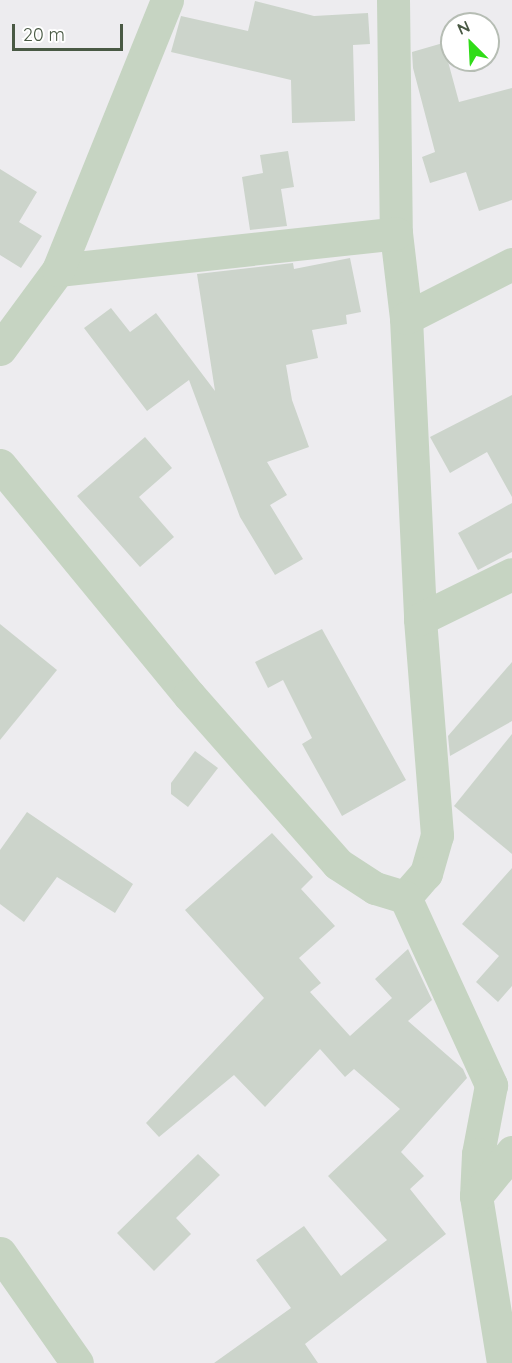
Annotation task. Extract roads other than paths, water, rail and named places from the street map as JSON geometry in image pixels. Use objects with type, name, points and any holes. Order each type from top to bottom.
[{"type":"street","points":[[393,0],[398,142],[396,233],[406,318],[420,619],[437,835],[426,873],[405,897]]},
{"type":"street","points":[[0,349],[58,270],[165,1]]},
{"type":"street","points":[[58,270],[396,233]]},
{"type":"street","points":[[406,318],[512,264]]},
{"type":"street","points":[[0,465],[189,695],[338,864],[375,888],[405,897],[491,1085],[478,1154],[476,1196],[490,1295],[503,1363]]},
{"type":"street","points":[[420,619],[512,574]]},
{"type":"street","points":[[476,1196],[512,1152]]},
{"type":"street","points":[[0,1254],[77,1363]]},
{"type":"street","points":[[490,1295],[512,1272]]}]
